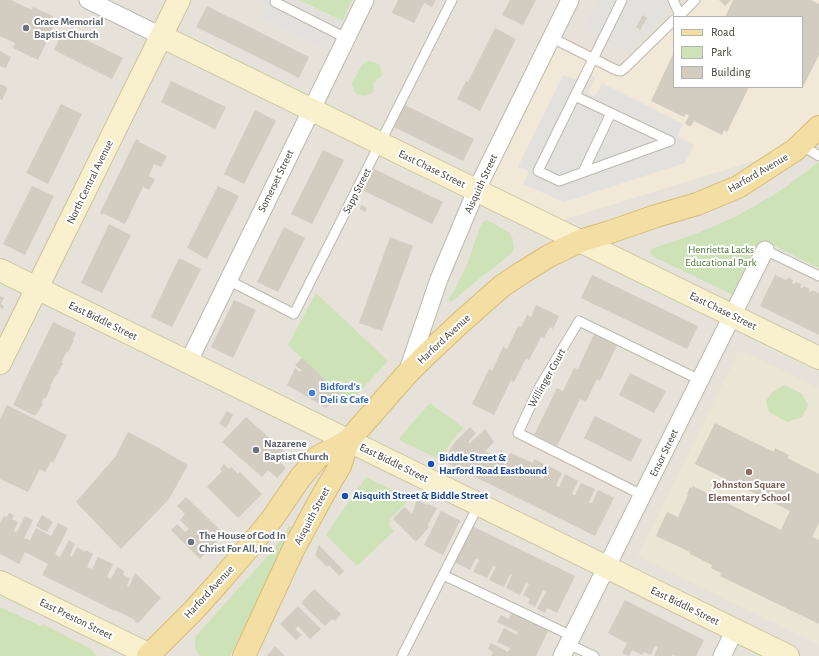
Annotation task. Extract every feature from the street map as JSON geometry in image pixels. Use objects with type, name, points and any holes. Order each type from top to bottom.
[{"type":"main road","name":"Harford Avenue","points":[[150,656],[176,627],[194,610],[250,546],[272,519],[300,478],[318,457],[348,441],[406,375],[459,324],[502,286],[549,256],[580,241],[697,204],[738,187],[795,150],[810,150],[819,128]]},
{"type":"main road","name":"Aisquith Street","points":[[244,656],[294,548],[340,466],[348,441]]},
{"type":"street","name":"East Chase Street","points":[[88,0],[819,358]]},
{"type":"street","name":"North Central Avenue","points":[[0,363],[179,0]]},
{"type":"street","name":"Somerset Street","points":[[188,362],[365,0]]},
{"type":"street","name":"Aisquith Street","points":[[406,375],[439,279],[476,191],[570,0]]},
{"type":"street","name":"Ensor Street","points":[[568,645],[765,250]]},
{"type":"street","name":"East Biddle Street","points":[[0,270],[788,656]]},
{"type":"street","name":"East Preston Street","points":[[0,582],[150,656]]},
{"type":"street","points":[[722,656],[735,630]]},
{"type":"lane","points":[[277,0],[276,2],[346,38]]},
{"type":"lane","name":"Sapp Street","points":[[228,280],[294,314],[452,0]]},
{"type":"lane","points":[[575,96],[670,141],[559,181],[538,171],[622,0]]},
{"type":"lane","points":[[673,0],[677,16]]},
{"type":"lane","points":[[678,16],[695,0]]},
{"type":"lane","points":[[552,38],[618,71],[623,70],[673,21]]},
{"type":"lane","points":[[583,172],[611,113]]},
{"type":"lane","points":[[765,250],[819,276]]},
{"type":"lane","name":"Willinger Court","points":[[642,495],[518,433],[540,386],[579,321],[700,380]]},
{"type":"lane","points":[[402,656],[478,504]]},
{"type":"lane","points":[[443,575],[568,645],[594,656]]},
{"type":"shaded area","points":[[0,0],[696,0],[680,16],[673,16],[673,23],[628,69],[536,66],[819,123],[819,656],[0,656]]},
{"type":"shaded area","points":[[259,0],[299,0],[342,21],[327,49],[264,18],[269,6]]},
{"type":"shaded area","points":[[599,0],[678,0],[630,51],[614,47],[607,43],[604,48],[593,42],[595,31],[585,27]]},
{"type":"shaded area","points":[[696,0],[819,0],[819,123],[786,151],[543,226],[473,191],[552,37],[619,70],[673,23],[673,88],[803,88],[803,16],[680,16]]},
{"type":"shaded area","points":[[582,71],[595,77],[589,90],[589,94],[593,96],[597,93],[602,83],[683,124],[678,134],[679,138],[694,145],[685,163],[564,202],[523,184],[528,174],[527,170],[518,167],[563,75],[574,79],[578,78]]},
{"type":"shaded area","name":"Johnston Square Elementary School","points":[[739,350],[819,388],[819,645],[638,556]]},
{"type":"green space","points":[[299,0],[352,0],[342,21]]},
{"type":"green space","points":[[367,61],[375,62],[380,66],[382,74],[373,85],[374,89],[372,93],[363,96],[357,94],[353,90],[352,83],[362,65]]},
{"type":"green space","name":"Henrietta Lacks Educational Park","points":[[819,162],[819,268],[763,240],[735,296],[652,256],[650,252],[651,249],[695,234],[735,217],[780,191]]},
{"type":"green space","points":[[487,220],[510,233],[513,240],[514,249],[510,255],[451,302],[448,300],[468,262],[480,227],[483,222]]},
{"type":"green space","points":[[316,293],[388,361],[349,403],[288,345]]},
{"type":"green space","points":[[785,385],[802,394],[808,405],[802,417],[787,422],[769,412],[766,401],[772,392]]},
{"type":"green space","points":[[430,403],[464,428],[452,440],[441,460],[400,440],[400,437]]},
{"type":"green space","points":[[366,477],[410,499],[390,519],[389,526],[394,531],[357,566],[326,535]]},
{"type":"green space","points":[[289,526],[293,528],[230,656],[202,656],[198,654],[195,647],[195,637],[273,550]]},
{"type":"green space","points":[[0,607],[41,626],[43,624],[91,649],[97,656],[0,656]]},
{"type":"building","name":"Grace Memorial Baptist Church","points":[[0,0],[11,0],[32,10],[33,7],[53,16],[51,19],[56,21],[38,60],[13,48],[15,43],[0,36]]},
{"type":"building","points":[[398,0],[436,0],[432,7],[424,3],[414,23],[392,13]]},
{"type":"building","points":[[510,0],[536,0],[523,25],[502,15]]},
{"type":"building","points":[[719,0],[731,0],[725,6]]},
{"type":"building","points":[[733,0],[811,0],[819,4],[819,55],[803,87],[803,16],[725,16]]},
{"type":"building","points":[[207,6],[309,57],[299,78],[196,27]]},
{"type":"building","points":[[643,15],[647,18],[640,30],[636,27]]},
{"type":"building","points":[[495,28],[516,39],[480,111],[457,99],[466,81],[468,82]]},
{"type":"building","points":[[64,29],[123,58],[112,79],[54,50]]},
{"type":"building","points":[[0,51],[11,57],[6,68],[0,66]]},
{"type":"building","points":[[673,54],[673,88],[749,88],[727,132],[724,130],[722,135],[694,121],[691,126],[688,126],[685,123],[689,116],[686,114],[684,117],[651,101]]},
{"type":"building","points":[[171,81],[226,107],[215,129],[161,102]]},
{"type":"building","points":[[0,84],[5,86],[7,89],[2,100],[0,99]]},
{"type":"building","points":[[61,104],[82,114],[48,184],[26,173]]},
{"type":"building","points":[[405,105],[474,139],[463,161],[394,127]]},
{"type":"building","points":[[255,110],[276,121],[244,184],[224,174]]},
{"type":"building","points":[[136,139],[167,156],[161,167],[154,164],[149,176],[155,179],[149,190],[143,187],[125,224],[103,213],[103,215],[100,213]]},
{"type":"building","points":[[323,150],[344,160],[312,224],[291,214]]},
{"type":"building","points":[[372,168],[443,202],[432,224],[362,190]]},
{"type":"building","points":[[32,186],[54,196],[25,255],[3,244]]},
{"type":"building","points":[[218,186],[239,196],[207,259],[187,248]]},
{"type":"building","points":[[361,205],[367,208],[365,212],[360,209]]},
{"type":"building","points":[[109,224],[131,235],[102,293],[81,283]]},
{"type":"building","points":[[284,227],[305,238],[278,292],[257,282]]},
{"type":"building","points":[[390,237],[413,246],[382,331],[359,323]]},
{"type":"building","points":[[179,258],[201,269],[172,327],[151,317]]},
{"type":"building","points":[[592,275],[698,326],[687,349],[581,298]]},
{"type":"building","points":[[775,275],[786,280],[788,278],[793,280],[792,283],[794,284],[796,282],[801,284],[800,287],[803,288],[804,286],[810,289],[809,291],[811,292],[812,290],[819,293],[819,335],[760,306]]},
{"type":"building","points":[[0,296],[4,298],[1,304],[4,306],[2,309],[0,307]]},
{"type":"building","points":[[234,300],[256,310],[233,358],[211,347]]},
{"type":"building","points":[[536,305],[559,316],[553,329],[550,327],[544,338],[541,337],[529,360],[526,358],[514,382],[511,380],[494,415],[472,404],[489,369],[492,371],[503,347],[507,349],[518,326],[521,327],[527,315],[531,317]]},
{"type":"building","points":[[53,322],[76,333],[68,352],[67,351],[61,363],[63,363],[50,386],[51,387],[46,398],[44,398],[41,403],[43,404],[35,416],[13,405]]},
{"type":"building","points":[[594,334],[617,345],[600,381],[597,379],[586,402],[580,399],[557,446],[534,435],[557,388],[563,391],[574,368],[578,369]]},
{"type":"building","points":[[302,358],[340,394],[326,408],[287,385],[295,368],[300,372],[302,371],[295,365]]},
{"type":"building","points":[[630,373],[666,391],[654,413],[619,395]]},
{"type":"building","points":[[7,405],[67,435],[53,463],[51,461],[45,472],[40,469],[28,492],[0,479],[0,419]]},
{"type":"building","points":[[227,411],[233,415],[226,428],[219,424]]},
{"type":"building","points":[[595,416],[642,440],[631,462],[584,438]]},
{"type":"building","name":"Nazarene Baptist Church","points":[[246,417],[285,452],[278,460],[286,468],[277,478],[268,470],[262,477],[222,442]]},
{"type":"building","name":"Johnston Square Elementary School","points":[[715,423],[774,452],[775,448],[789,455],[787,458],[819,474],[819,523],[812,537],[819,540],[819,624],[720,576],[721,573],[711,568],[712,565],[690,554],[690,552],[656,536],[667,512],[678,517],[690,487],[692,488],[693,486],[781,530],[790,511],[695,464]]},
{"type":"building","points":[[470,427],[476,433],[468,442],[470,443],[485,429],[494,442],[485,451],[495,456],[501,450],[507,456],[511,453],[533,463],[534,459],[546,465],[540,478],[543,479],[549,466],[562,473],[556,486],[559,487],[565,474],[578,481],[572,494],[574,495],[581,483],[595,489],[589,502],[592,503],[598,490],[614,498],[595,536],[443,461],[455,442]]},
{"type":"building","points":[[128,432],[188,465],[169,499],[121,549],[76,502],[115,457]]},
{"type":"building","points":[[224,464],[229,469],[231,467],[238,474],[240,472],[262,494],[238,518],[207,487],[222,471],[220,469]]},
{"type":"building","points":[[186,497],[222,532],[223,530],[225,533],[200,559],[171,530],[177,524],[185,532],[189,529],[180,520],[185,514],[177,506]]},
{"type":"building","points":[[417,500],[437,508],[427,524],[429,527],[416,542],[393,519],[404,507],[412,514]]},
{"type":"building","points":[[441,511],[461,521],[443,555],[424,545]]},
{"type":"building","points":[[9,513],[14,515],[12,519],[18,522],[14,531],[17,532],[25,516],[33,520],[24,538],[30,540],[36,528],[51,536],[58,523],[68,528],[55,554],[60,557],[69,540],[75,544],[70,555],[72,557],[77,547],[85,552],[86,550],[93,554],[87,567],[92,569],[98,557],[113,564],[107,577],[111,579],[117,567],[124,571],[123,575],[130,578],[127,586],[129,587],[135,573],[161,598],[138,623],[115,610],[42,575],[48,564],[25,552],[19,564],[0,554],[0,523],[4,516],[7,517]]},
{"type":"building","points":[[42,515],[53,522],[47,532],[36,526]]},
{"type":"building","points":[[472,526],[575,576],[557,613],[547,608],[545,613],[537,609],[546,592],[543,590],[535,607],[528,603],[530,599],[523,595],[529,584],[526,583],[520,595],[506,588],[512,575],[510,574],[504,587],[489,580],[496,567],[493,566],[487,578],[473,572],[479,560],[476,558],[470,570],[454,562]]},
{"type":"building","points":[[319,545],[344,571],[339,576],[329,565],[327,567],[315,555]]},
{"type":"building","points":[[314,589],[341,614],[335,621],[332,619],[325,626],[301,603]]},
{"type":"building","points":[[625,600],[704,640],[696,656],[676,656],[673,654],[672,656],[654,656],[658,647],[655,646],[651,655],[644,652],[642,655],[632,650],[629,656],[622,653],[627,643],[608,633]]},
{"type":"building","points":[[298,606],[321,629],[310,639],[298,626],[295,629],[302,635],[296,640],[280,624]]},
{"type":"building","points":[[512,612],[549,629],[536,656],[491,656],[493,652],[488,649],[491,643],[508,652],[510,648],[497,642],[504,628],[517,635],[518,632],[497,622],[501,615],[509,619]]},
{"type":"building","points":[[275,646],[285,656],[267,656]]},
{"type":"place","name":"Grace Memorial Baptist Church","points":[[26,28]]},
{"type":"place","name":"Bidford’s Deli & Cafe","points":[[312,393]]},
{"type":"place","name":"Nazarene Baptist Church","points":[[256,450]]},
{"type":"place","name":"Biddle Street & Harford Road Eastbound","points":[[431,464]]},
{"type":"place","name":"Johnston Square Elementary School","points":[[749,472]]},
{"type":"place","name":"Aisquith Street & Biddle Street","points":[[345,496]]},
{"type":"place","name":"The House of God In Christ For All, Inc.","points":[[191,542]]}]
